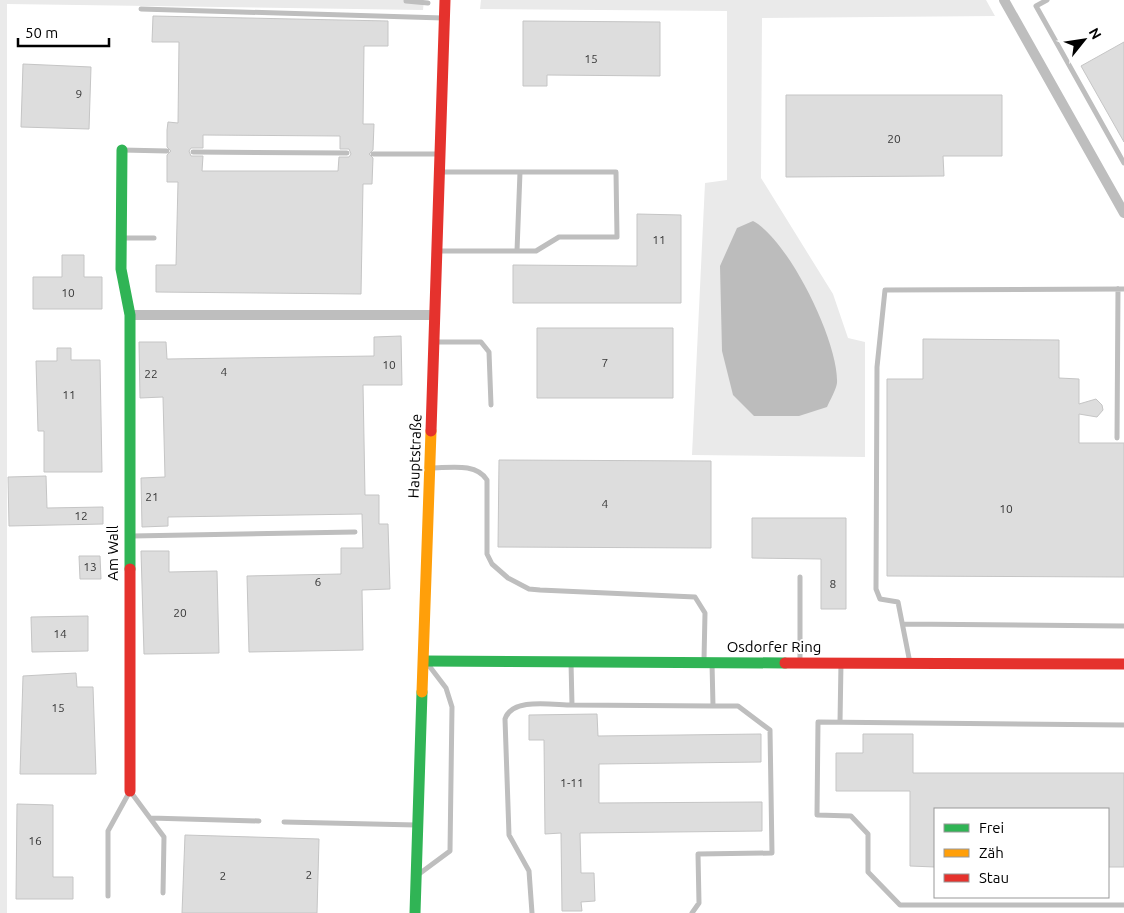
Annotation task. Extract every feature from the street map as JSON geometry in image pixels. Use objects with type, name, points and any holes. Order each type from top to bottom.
[{"type":"street","name":"Hauptstraße","points":[[415,913],[425,661],[444,0]]},
{"type":"street","points":[[1004,0],[1124,213]]},
{"type":"street","name":"Am Wall","points":[[122,150],[121,268],[130,315],[128,536],[130,791]]},
{"type":"street","points":[[130,315],[435,315]]},
{"type":"street","name":"Osdorfer Ring","points":[[425,661],[1124,664]]},
{"type":"lane","points":[[1047,0],[1036,6],[1124,163]]},
{"type":"lane","points":[[406,1],[428,3]]},
{"type":"lane","points":[[141,9],[444,18]]},
{"type":"lane","points":[[122,150],[168,152]]},
{"type":"lane","points":[[193,152],[347,153]]},
{"type":"lane","points":[[373,154],[440,154]]},
{"type":"lane","points":[[438,251],[536,251],[560,237],[616,237],[616,172],[440,172]]},
{"type":"lane","points":[[517,251],[520,172]]},
{"type":"lane","points":[[121,238],[154,238]]},
{"type":"lane","points":[[910,663],[898,602],[880,599],[876,589],[877,367],[885,290],[1121,289],[1117,438]]},
{"type":"lane","points":[[434,342],[481,342],[486,346],[489,352],[492,405]]},
{"type":"lane","points":[[430,468],[471,468],[484,475],[487,480],[487,554],[498,570],[529,589],[695,597],[705,613],[713,706]]},
{"type":"lane","points":[[128,536],[355,532]]},
{"type":"lane","points":[[800,578],[800,663]]},
{"type":"lane","points":[[903,624],[1124,626]]},
{"type":"lane","points":[[417,875],[450,851],[452,707],[446,688],[425,661]]},
{"type":"lane","points":[[571,662],[572,705]]},
{"type":"lane","points":[[840,722],[841,663]]},
{"type":"lane","points":[[532,913],[529,871],[509,835],[505,719],[511,709],[520,705],[738,706],[770,730],[772,853],[698,854],[700,903],[692,913]]},
{"type":"lane","points":[[1124,725],[818,722],[817,816],[851,816],[868,834],[868,872],[900,905],[1124,905]]},
{"type":"lane","points":[[108,896],[108,831],[130,791],[164,837],[163,893]]},
{"type":"lane","points":[[150,818],[259,821]]},
{"type":"lane","points":[[284,822],[419,825]]},
{"type":"shaded area","points":[[0,0],[424,0],[423,10],[7,4],[7,913],[0,913]]},
{"type":"shaded area","points":[[481,0],[986,0],[995,16],[762,18],[761,178],[833,294],[848,338],[865,342],[865,457],[692,455],[705,183],[727,180],[727,11],[480,9]]},
{"type":"shaded area","points":[[753,221],[767,231],[795,269],[821,318],[830,343],[837,383],[834,392],[827,407],[799,416],[754,416],[733,395],[722,351],[720,266],[737,228]]},
{"type":"building","points":[[153,16],[388,21],[388,46],[364,46],[363,124],[374,124],[373,150],[369,154],[373,158],[372,184],[363,184],[361,294],[156,292],[156,265],[176,265],[178,182],[167,182],[167,155],[171,151],[167,147],[167,130],[168,122],[178,123],[179,42],[152,42]],"holes":[[[203,135],[340,136],[340,149],[349,149],[351,154],[349,157],[339,157],[338,171],[202,171],[203,156],[191,156],[189,151],[191,148],[203,148]]]},
{"type":"building","points":[[523,21],[660,22],[660,76],[547,75],[547,86],[523,86]]},
{"type":"building","points":[[1124,42],[1124,142],[1081,66]]},
{"type":"building","points":[[23,64],[91,67],[89,129],[21,127]]},
{"type":"building","points":[[786,95],[1002,95],[1002,156],[943,156],[944,176],[786,177]]},
{"type":"building","points":[[637,214],[681,215],[681,303],[513,303],[513,265],[637,266]]},
{"type":"building","points":[[62,255],[84,255],[84,277],[102,277],[102,309],[33,309],[33,277],[62,277]]},
{"type":"building","points":[[537,328],[673,328],[673,398],[537,398]]},
{"type":"building","points":[[401,336],[402,385],[363,385],[365,495],[379,495],[379,524],[388,524],[390,589],[362,590],[363,650],[249,652],[247,576],[341,574],[341,548],[363,548],[362,514],[168,517],[168,526],[142,527],[141,478],[165,477],[163,397],[140,398],[139,342],[166,342],[167,359],[374,356],[374,337]]},
{"type":"building","points":[[923,339],[1059,340],[1059,378],[1079,379],[1079,404],[1096,399],[1102,405],[1103,410],[1097,417],[1079,414],[1079,443],[1124,443],[1124,577],[887,576],[887,379],[923,379]]},
{"type":"building","points":[[57,348],[71,348],[71,360],[100,360],[102,472],[44,472],[44,431],[38,431],[36,361],[57,361]]},
{"type":"building","points":[[499,460],[711,461],[711,548],[498,547]]},
{"type":"building","points":[[46,476],[47,508],[103,507],[103,524],[9,526],[8,477]]},
{"type":"building","points":[[752,518],[846,518],[846,609],[821,609],[821,559],[752,558]]},
{"type":"building","points":[[141,551],[169,551],[169,572],[217,571],[219,653],[144,654]]},
{"type":"building","points":[[79,556],[100,556],[101,579],[80,579]]},
{"type":"building","points":[[88,616],[88,651],[32,652],[31,617]]},
{"type":"building","points":[[76,673],[77,687],[93,687],[96,774],[20,774],[23,676]]},
{"type":"building","points":[[597,714],[598,736],[761,734],[761,762],[599,764],[599,803],[762,802],[762,831],[580,833],[581,873],[594,873],[595,901],[581,902],[582,911],[562,911],[561,833],[545,834],[544,740],[529,740],[529,715]]},
{"type":"building","points":[[863,734],[913,734],[913,773],[1124,773],[1124,867],[1109,867],[1109,808],[934,808],[934,867],[910,866],[910,791],[836,791],[836,753],[863,753]]},
{"type":"building","points":[[17,804],[53,805],[53,877],[73,877],[73,899],[16,899]]},
{"type":"building","points":[[185,835],[319,839],[317,913],[182,913]]},
{"type":"traffic: fast","points":[[122,150],[121,269],[130,315],[130,569]]},
{"type":"traffic: fast","points":[[425,661],[785,663]]},
{"type":"traffic: fast","points":[[415,913],[422,692]]},
{"type":"traffic: slow","points":[[422,692],[431,431]]},
{"type":"traffic: jam","points":[[431,431],[445,0]]},
{"type":"traffic: jam","points":[[130,569],[130,791]]},
{"type":"traffic: jam","points":[[785,663],[1124,664]]}]
